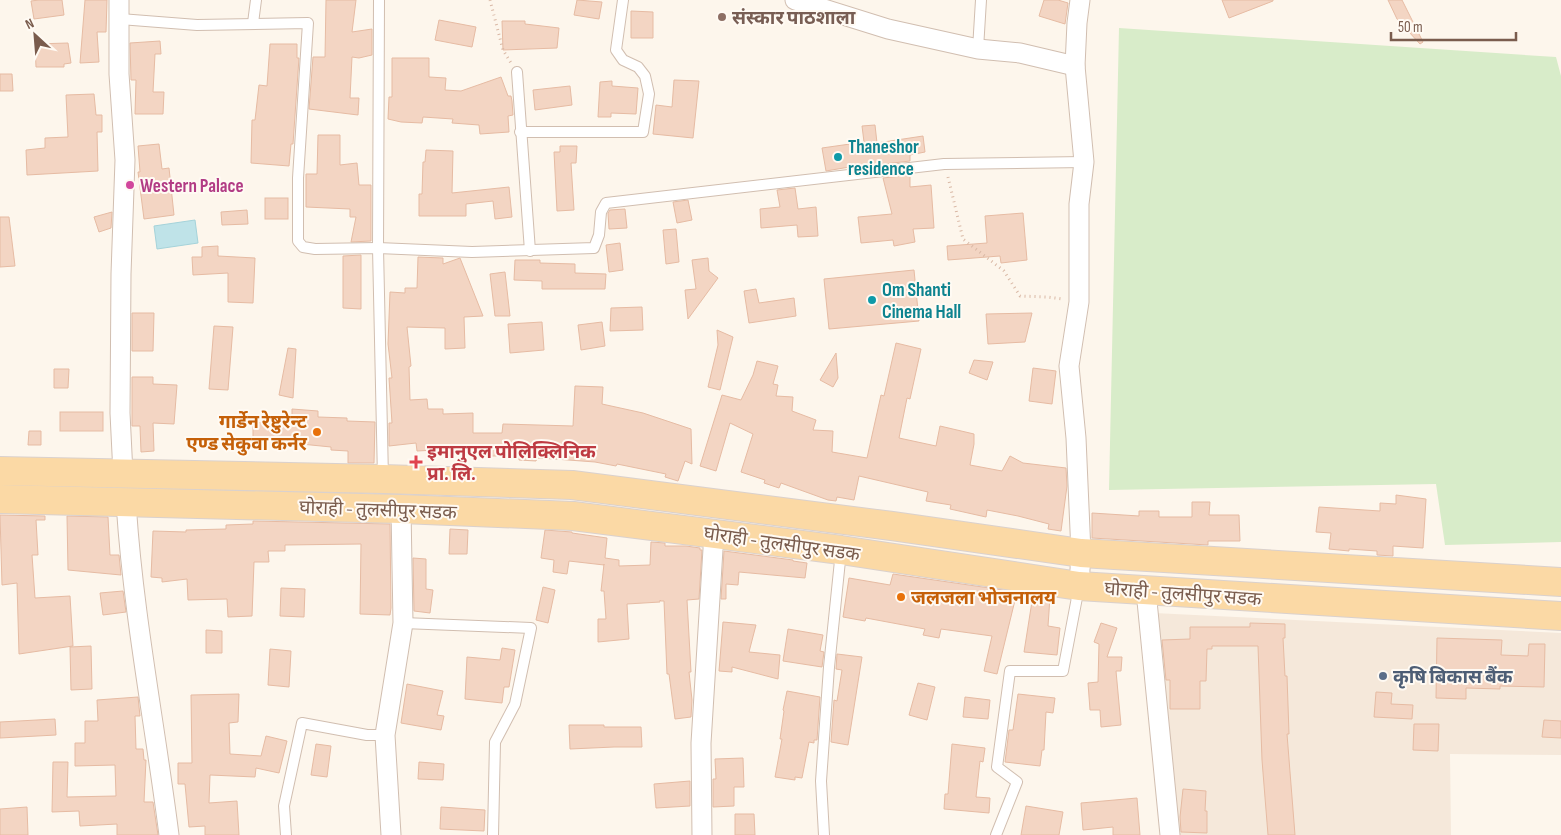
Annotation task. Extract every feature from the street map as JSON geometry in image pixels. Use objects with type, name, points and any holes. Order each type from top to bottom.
[{"type":"main road","name":"घोराही - तुलसीपुर सडक","points":[[0,471],[572,485],[892,526],[1081,553],[1561,582]]},
{"type":"main road","points":[[123,474],[126,502]]},
{"type":"main road","points":[[431,481],[432,510]]},
{"type":"main road","name":"घोराही - तुलसीपुर सडक","points":[[0,499],[401,509],[573,516],[841,550],[1079,586],[1561,616]]},
{"type":"street","points":[[119,0],[119,74],[125,160],[120,413],[123,474]]},
{"type":"street","points":[[795,0],[888,29],[978,49],[1020,53],[1075,66]]},
{"type":"street","points":[[1079,586],[1081,553],[1076,438],[1069,366],[1079,302],[1079,204],[1084,162],[1075,66],[1080,0]]},
{"type":"street","points":[[126,502],[128,534],[144,664],[169,835]]},
{"type":"street","points":[[391,835],[385,735],[404,623],[401,509]]},
{"type":"street","points":[[702,835],[701,743],[714,533]]},
{"type":"street","points":[[1146,591],[1170,835]]},
{"type":"lane","points":[[253,23],[256,0]]},
{"type":"lane","points":[[379,0],[378,248],[383,479]]},
{"type":"lane","points":[[520,132],[643,132],[649,94],[645,76],[638,67],[623,60],[616,50],[623,0]]},
{"type":"lane","points":[[978,49],[981,0]]},
{"type":"lane","points":[[120,19],[197,25],[308,24],[298,178],[298,241],[303,247],[315,249],[378,248],[472,252],[594,248],[600,235],[601,212],[606,203],[944,164],[1084,162]]},
{"type":"lane","points":[[517,72],[530,251]]},
{"type":"lane","points":[[824,835],[821,781],[829,667],[841,550]]},
{"type":"lane","points":[[996,835],[1017,782],[998,767],[1010,671],[1063,671],[1079,586]]},
{"type":"lane","points":[[404,623],[531,628],[515,704],[495,742],[493,835]]},
{"type":"lane","points":[[286,835],[284,806],[302,723],[366,734],[385,735]]},
{"type":"path","points":[[490,0],[503,50],[517,72]]},
{"type":"path","points":[[944,164],[954,196],[963,239],[1004,271],[1020,296],[1047,297],[1079,302]]},
{"type":"shaded area","points":[[1154,613],[1561,633],[1561,755],[1450,754],[1451,835],[1175,835]]},
{"type":"green space","points":[[1119,28],[1556,57],[1561,76],[1561,542],[1445,545],[1436,484],[1109,490]]},
{"type":"water","points":[[195,220],[198,243],[157,249],[154,226]]},
{"type":"building","points":[[62,0],[64,15],[34,19],[31,1]]},
{"type":"building","points":[[85,0],[107,0],[106,32],[97,32],[99,62],[80,63]]},
{"type":"building","points":[[326,0],[356,0],[352,32],[372,29],[372,55],[359,58],[352,57],[350,98],[359,98],[358,115],[309,109],[313,57],[325,57]]},
{"type":"building","points":[[577,0],[602,2],[599,19],[574,15]]},
{"type":"building","points":[[1044,0],[1058,0],[1068,3],[1065,24],[1039,16]]},
{"type":"building","points":[[1222,0],[1273,0],[1273,1],[1229,18]]},
{"type":"building","points":[[1388,0],[1402,0],[1423,42],[1420,44],[1397,19]]},
{"type":"building","points":[[631,11],[653,12],[653,38],[631,38]]},
{"type":"building","points":[[439,20],[476,27],[472,47],[435,40]]},
{"type":"building","points":[[502,21],[525,21],[525,24],[559,28],[557,48],[503,50]]},
{"type":"building","points":[[160,41],[161,54],[155,54],[153,92],[164,92],[163,114],[135,114],[136,80],[131,80],[130,43]]},
{"type":"building","points":[[68,43],[71,63],[64,64],[64,67],[36,67],[35,44]]},
{"type":"building","points":[[270,44],[297,44],[297,58],[299,58],[293,144],[291,144],[289,166],[251,163],[252,120],[255,120],[259,85],[267,86]]},
{"type":"building","points":[[392,58],[429,58],[429,77],[446,78],[445,90],[461,91],[501,77],[508,96],[511,96],[512,101],[513,115],[508,116],[509,132],[480,134],[479,125],[452,123],[453,119],[423,117],[422,123],[388,119],[389,97],[392,97]]},
{"type":"building","points":[[0,74],[12,74],[13,91],[0,91]]},
{"type":"building","points":[[674,80],[699,81],[693,138],[653,134],[656,105],[672,107]]},
{"type":"building","points":[[612,81],[612,86],[638,88],[636,114],[611,113],[611,117],[598,117],[600,82]]},
{"type":"building","points":[[570,86],[572,105],[535,110],[533,90]]},
{"type":"building","points":[[94,94],[96,115],[102,115],[102,132],[97,132],[98,171],[27,175],[26,150],[45,148],[45,138],[68,137],[66,95]]},
{"type":"building","points":[[875,125],[877,143],[923,136],[925,152],[910,155],[910,161],[867,166],[867,164],[826,171],[822,148],[864,142],[862,126]]},
{"type":"building","points":[[318,135],[340,135],[340,165],[357,163],[359,185],[371,185],[371,241],[351,242],[356,217],[350,217],[350,209],[306,207],[306,174],[317,174]]},
{"type":"building","points":[[159,144],[162,169],[169,168],[174,215],[144,219],[138,172],[140,172],[138,146]]},
{"type":"building","points":[[560,146],[577,146],[576,163],[571,163],[574,210],[557,211],[554,152],[560,152]]},
{"type":"building","points":[[426,150],[453,151],[452,193],[509,187],[512,217],[495,219],[493,201],[466,204],[466,216],[419,216],[419,194],[422,194],[423,162],[425,162]]},
{"type":"building","points":[[910,175],[910,187],[931,185],[934,228],[913,229],[915,242],[894,246],[893,240],[861,243],[858,217],[892,214],[883,178]]},
{"type":"building","points":[[795,188],[798,209],[816,207],[818,236],[798,237],[797,225],[761,228],[760,209],[780,207],[777,190]]},
{"type":"building","points":[[265,198],[288,198],[288,219],[265,219]]},
{"type":"building","points":[[688,200],[692,220],[677,223],[673,202]]},
{"type":"building","points":[[625,209],[627,228],[609,229],[608,213],[610,210]]},
{"type":"building","points":[[247,210],[248,224],[222,225],[221,212]]},
{"type":"building","points":[[112,212],[111,228],[99,232],[94,217]]},
{"type":"building","points":[[1023,213],[1027,260],[1001,263],[1000,256],[948,260],[947,246],[987,243],[985,216]]},
{"type":"building","points":[[0,217],[9,217],[15,266],[0,267]]},
{"type":"building","points":[[676,229],[679,262],[666,264],[663,230]]},
{"type":"building","points":[[620,243],[623,270],[609,272],[606,245]]},
{"type":"building","points":[[218,246],[218,256],[255,258],[253,303],[228,302],[228,273],[193,275],[192,257],[202,257],[202,247]]},
{"type":"building","points":[[361,255],[361,309],[343,308],[343,256]]},
{"type":"building","points":[[418,257],[443,258],[443,264],[460,258],[483,316],[464,317],[465,348],[445,349],[445,328],[407,327],[411,366],[409,367],[410,400],[427,399],[428,409],[443,409],[443,414],[473,413],[473,433],[502,433],[503,424],[573,426],[575,386],[603,387],[602,404],[643,413],[691,429],[692,464],[685,461],[678,481],[665,477],[666,474],[617,464],[616,466],[595,462],[537,458],[536,461],[519,460],[519,456],[489,456],[489,452],[454,453],[454,449],[417,451],[416,443],[389,446],[389,423],[392,423],[389,378],[392,378],[388,344],[390,292],[405,293],[405,288],[417,288]]},
{"type":"building","points":[[708,258],[709,271],[718,278],[688,319],[685,290],[696,289],[692,260]]},
{"type":"building","points":[[515,260],[540,260],[540,263],[575,264],[575,273],[606,274],[605,289],[542,289],[542,281],[514,280]]},
{"type":"building","name":"Om Shanti Cinema Hall","points":[[914,270],[919,321],[829,329],[824,279]]},
{"type":"building","points":[[505,272],[510,316],[495,316],[490,274]]},
{"type":"building","points":[[756,289],[759,303],[794,298],[796,316],[749,323],[744,291]]},
{"type":"building","points":[[642,307],[643,330],[610,331],[611,308]]},
{"type":"building","points":[[132,313],[154,313],[153,351],[132,351]]},
{"type":"building","points":[[1032,313],[1025,342],[988,344],[986,314]]},
{"type":"building","points":[[542,322],[544,350],[510,353],[508,324]]},
{"type":"building","points":[[602,322],[605,346],[581,350],[578,325]]},
{"type":"building","points":[[214,326],[233,327],[228,390],[209,389]]},
{"type":"building","points":[[717,330],[733,337],[720,390],[708,387],[718,345]]},
{"type":"building","points":[[896,343],[921,349],[910,399],[907,398],[899,438],[936,446],[940,426],[974,434],[970,465],[1002,471],[1010,456],[1023,463],[1066,468],[1067,486],[1061,531],[1048,529],[1049,524],[1018,516],[987,510],[986,517],[950,509],[951,505],[926,501],[928,492],[859,476],[854,500],[837,497],[836,501],[828,500],[781,483],[779,488],[764,483],[765,480],[741,472],[753,434],[730,423],[716,471],[700,466],[722,395],[741,400],[753,375],[757,361],[778,366],[773,384],[778,385],[776,396],[793,397],[792,411],[816,420],[813,430],[833,431],[832,452],[867,458],[881,395],[884,396]]},
{"type":"building","points":[[288,348],[296,349],[293,398],[279,395]]},
{"type":"building","points":[[836,353],[838,378],[833,387],[820,380]]},
{"type":"building","points":[[974,360],[993,362],[987,380],[969,373]]},
{"type":"building","points":[[1033,368],[1056,371],[1052,404],[1029,401]]},
{"type":"building","points":[[54,369],[69,369],[68,388],[54,388]]},
{"type":"building","points":[[132,377],[153,377],[153,384],[177,385],[174,424],[153,423],[154,451],[141,452],[140,426],[132,426]]},
{"type":"building","points":[[292,409],[318,411],[318,417],[347,418],[347,421],[375,422],[374,463],[348,463],[348,451],[331,450],[331,447],[291,443],[291,441],[277,439],[253,440],[253,422],[292,426]]},
{"type":"building","points":[[60,412],[103,412],[103,431],[60,431]]},
{"type":"building","points":[[29,431],[41,431],[41,445],[28,445]]},
{"type":"building","points":[[1396,495],[1426,499],[1423,548],[1393,546],[1393,556],[1377,555],[1377,551],[1329,549],[1331,533],[1316,532],[1319,507],[1380,511],[1380,503],[1396,504]]},
{"type":"building","points":[[1192,502],[1210,502],[1209,515],[1239,515],[1240,541],[1208,541],[1208,545],[1092,538],[1092,513],[1139,516],[1139,511],[1159,511],[1159,517],[1192,517]]},
{"type":"building","points":[[0,515],[45,516],[45,520],[36,520],[38,555],[32,555],[35,598],[70,596],[73,646],[19,654],[17,583],[2,585]]},
{"type":"building","points":[[67,516],[108,517],[110,555],[119,555],[121,575],[68,570]]},
{"type":"building","points":[[253,521],[390,524],[390,615],[360,614],[361,544],[285,545],[285,551],[268,551],[269,562],[254,562],[252,616],[228,617],[227,599],[188,600],[187,579],[162,582],[162,578],[151,577],[153,531],[186,532],[186,530],[226,529],[226,525],[253,524]]},
{"type":"building","points":[[450,529],[468,530],[467,554],[449,554]]},
{"type":"building","points":[[545,530],[607,538],[605,558],[619,560],[619,566],[650,565],[651,542],[665,543],[665,546],[686,546],[702,550],[699,599],[687,600],[691,672],[689,672],[692,700],[691,717],[675,719],[669,674],[667,674],[664,601],[627,604],[629,639],[598,642],[598,619],[606,619],[604,591],[601,591],[604,565],[569,561],[567,574],[553,572],[554,560],[541,558]]},
{"type":"building","points":[[724,551],[807,563],[805,578],[739,572],[738,585],[726,584],[726,599],[721,599]]},
{"type":"building","points":[[413,558],[426,559],[426,589],[433,590],[430,613],[414,611]]},
{"type":"building","points":[[893,574],[1017,592],[997,674],[984,671],[992,636],[941,629],[939,638],[923,635],[925,629],[866,618],[865,621],[843,617],[849,578],[890,585]]},
{"type":"building","points":[[543,587],[555,590],[548,623],[536,620]]},
{"type":"building","points":[[281,588],[305,589],[304,617],[280,616]]},
{"type":"building","points":[[123,591],[126,612],[103,615],[100,593]]},
{"type":"building","points":[[1033,595],[1050,597],[1048,626],[1060,628],[1057,655],[1024,652]]},
{"type":"building","points":[[723,622],[756,625],[749,652],[780,655],[778,679],[732,667],[732,672],[719,671]]},
{"type":"building","points":[[1101,623],[1117,628],[1107,657],[1122,657],[1121,671],[1116,671],[1121,725],[1101,727],[1100,710],[1090,710],[1088,683],[1098,682],[1099,644],[1094,642]]},
{"type":"building","points":[[1250,623],[1285,624],[1285,638],[1283,638],[1285,676],[1287,676],[1289,734],[1287,734],[1295,835],[1268,835],[1262,760],[1258,646],[1212,646],[1212,649],[1207,649],[1206,681],[1200,681],[1200,709],[1170,709],[1170,680],[1166,680],[1162,640],[1190,639],[1190,627],[1250,627]]},
{"type":"building","points":[[788,629],[823,635],[820,651],[824,652],[822,667],[783,661]]},
{"type":"building","points":[[206,630],[222,631],[222,653],[206,653]]},
{"type":"building","points":[[1437,638],[1502,640],[1501,655],[1528,656],[1529,644],[1545,644],[1544,687],[1500,686],[1500,689],[1466,688],[1466,699],[1436,698]]},
{"type":"building","points":[[91,646],[92,689],[71,690],[70,647]]},
{"type":"building","points":[[502,648],[515,650],[509,687],[504,687],[502,703],[465,699],[467,657],[500,660]]},
{"type":"building","points":[[270,649],[291,651],[289,687],[268,685]]},
{"type":"building","points":[[837,654],[862,657],[848,745],[831,742],[834,700],[837,701],[842,670],[836,669]]},
{"type":"building","points":[[918,683],[935,687],[927,720],[909,715]]},
{"type":"building","points":[[407,684],[443,691],[437,715],[444,716],[441,730],[401,723]]},
{"type":"building","points":[[787,691],[820,697],[817,740],[814,740],[814,743],[809,742],[802,778],[795,777],[795,780],[775,777],[782,739],[780,739],[783,710]]},
{"type":"building","points":[[1376,692],[1392,693],[1391,704],[1413,705],[1412,719],[1374,717]]},
{"type":"building","points":[[239,694],[238,722],[229,723],[230,754],[261,756],[266,736],[287,741],[279,773],[256,768],[255,777],[210,775],[209,803],[237,801],[239,835],[205,835],[205,826],[189,827],[185,784],[178,784],[178,763],[192,763],[191,695]]},
{"type":"building","points":[[1018,694],[1055,698],[1053,713],[1046,712],[1044,750],[1042,750],[1040,766],[1005,762],[1009,730],[1013,730]]},
{"type":"building","points":[[138,697],[140,716],[135,716],[136,749],[143,749],[144,760],[146,760],[144,802],[153,802],[158,835],[117,835],[117,824],[80,826],[79,811],[52,812],[53,762],[68,762],[67,797],[116,796],[115,765],[75,766],[75,743],[85,743],[85,721],[98,721],[97,700]]},
{"type":"building","points":[[965,697],[990,700],[988,719],[963,717]]},
{"type":"building","points":[[55,719],[56,735],[0,738],[0,722]]},
{"type":"building","points":[[1544,720],[1561,721],[1561,738],[1542,737]]},
{"type":"building","points":[[1414,724],[1439,724],[1438,751],[1413,750]]},
{"type":"building","points":[[569,725],[641,727],[642,747],[570,749]]},
{"type":"building","points":[[316,744],[331,746],[327,777],[311,775]]},
{"type":"building","points":[[952,744],[985,748],[983,762],[980,761],[976,797],[990,798],[989,813],[944,809],[945,794],[948,794]]},
{"type":"building","points":[[743,758],[744,787],[734,787],[734,806],[713,807],[713,779],[716,779],[715,759]]},
{"type":"building","points":[[419,762],[444,764],[443,780],[418,779]]},
{"type":"building","points":[[690,781],[690,806],[656,808],[654,784]]},
{"type":"building","points":[[1183,789],[1206,791],[1207,833],[1181,832],[1180,817]]},
{"type":"building","points":[[1137,798],[1140,835],[1113,835],[1113,827],[1083,830],[1081,803]]},
{"type":"building","points":[[1026,806],[1063,812],[1059,835],[1021,835]]},
{"type":"building","points":[[27,807],[28,835],[0,835],[0,809]]},
{"type":"building","points":[[441,807],[485,810],[484,831],[440,829]]},
{"type":"building","points":[[735,814],[754,814],[755,835],[735,835]]},
{"type":"place","name":"संस्कार पाठशाला","points":[[722,17]]},
{"type":"place","name":"Thaneshor residence","points":[[838,157]]},
{"type":"place","name":"Western Palace","points":[[130,185]]},
{"type":"place","name":"Om Shanti Cinema Hall","points":[[872,300]]},
{"type":"place","name":"गार्डेन रेष्टुरेन्ट एण्ड सेकुवा कर्नर","points":[[317,432]]},
{"type":"place","name":"इमानुएल पोलिक्लिनिक प्रा. लि.","points":[[416,462]]},
{"type":"place","name":"जलजला भोजनालय","points":[[901,597]]},
{"type":"place","name":"कृषि बिकास बैंक","points":[[1383,676]]}]
